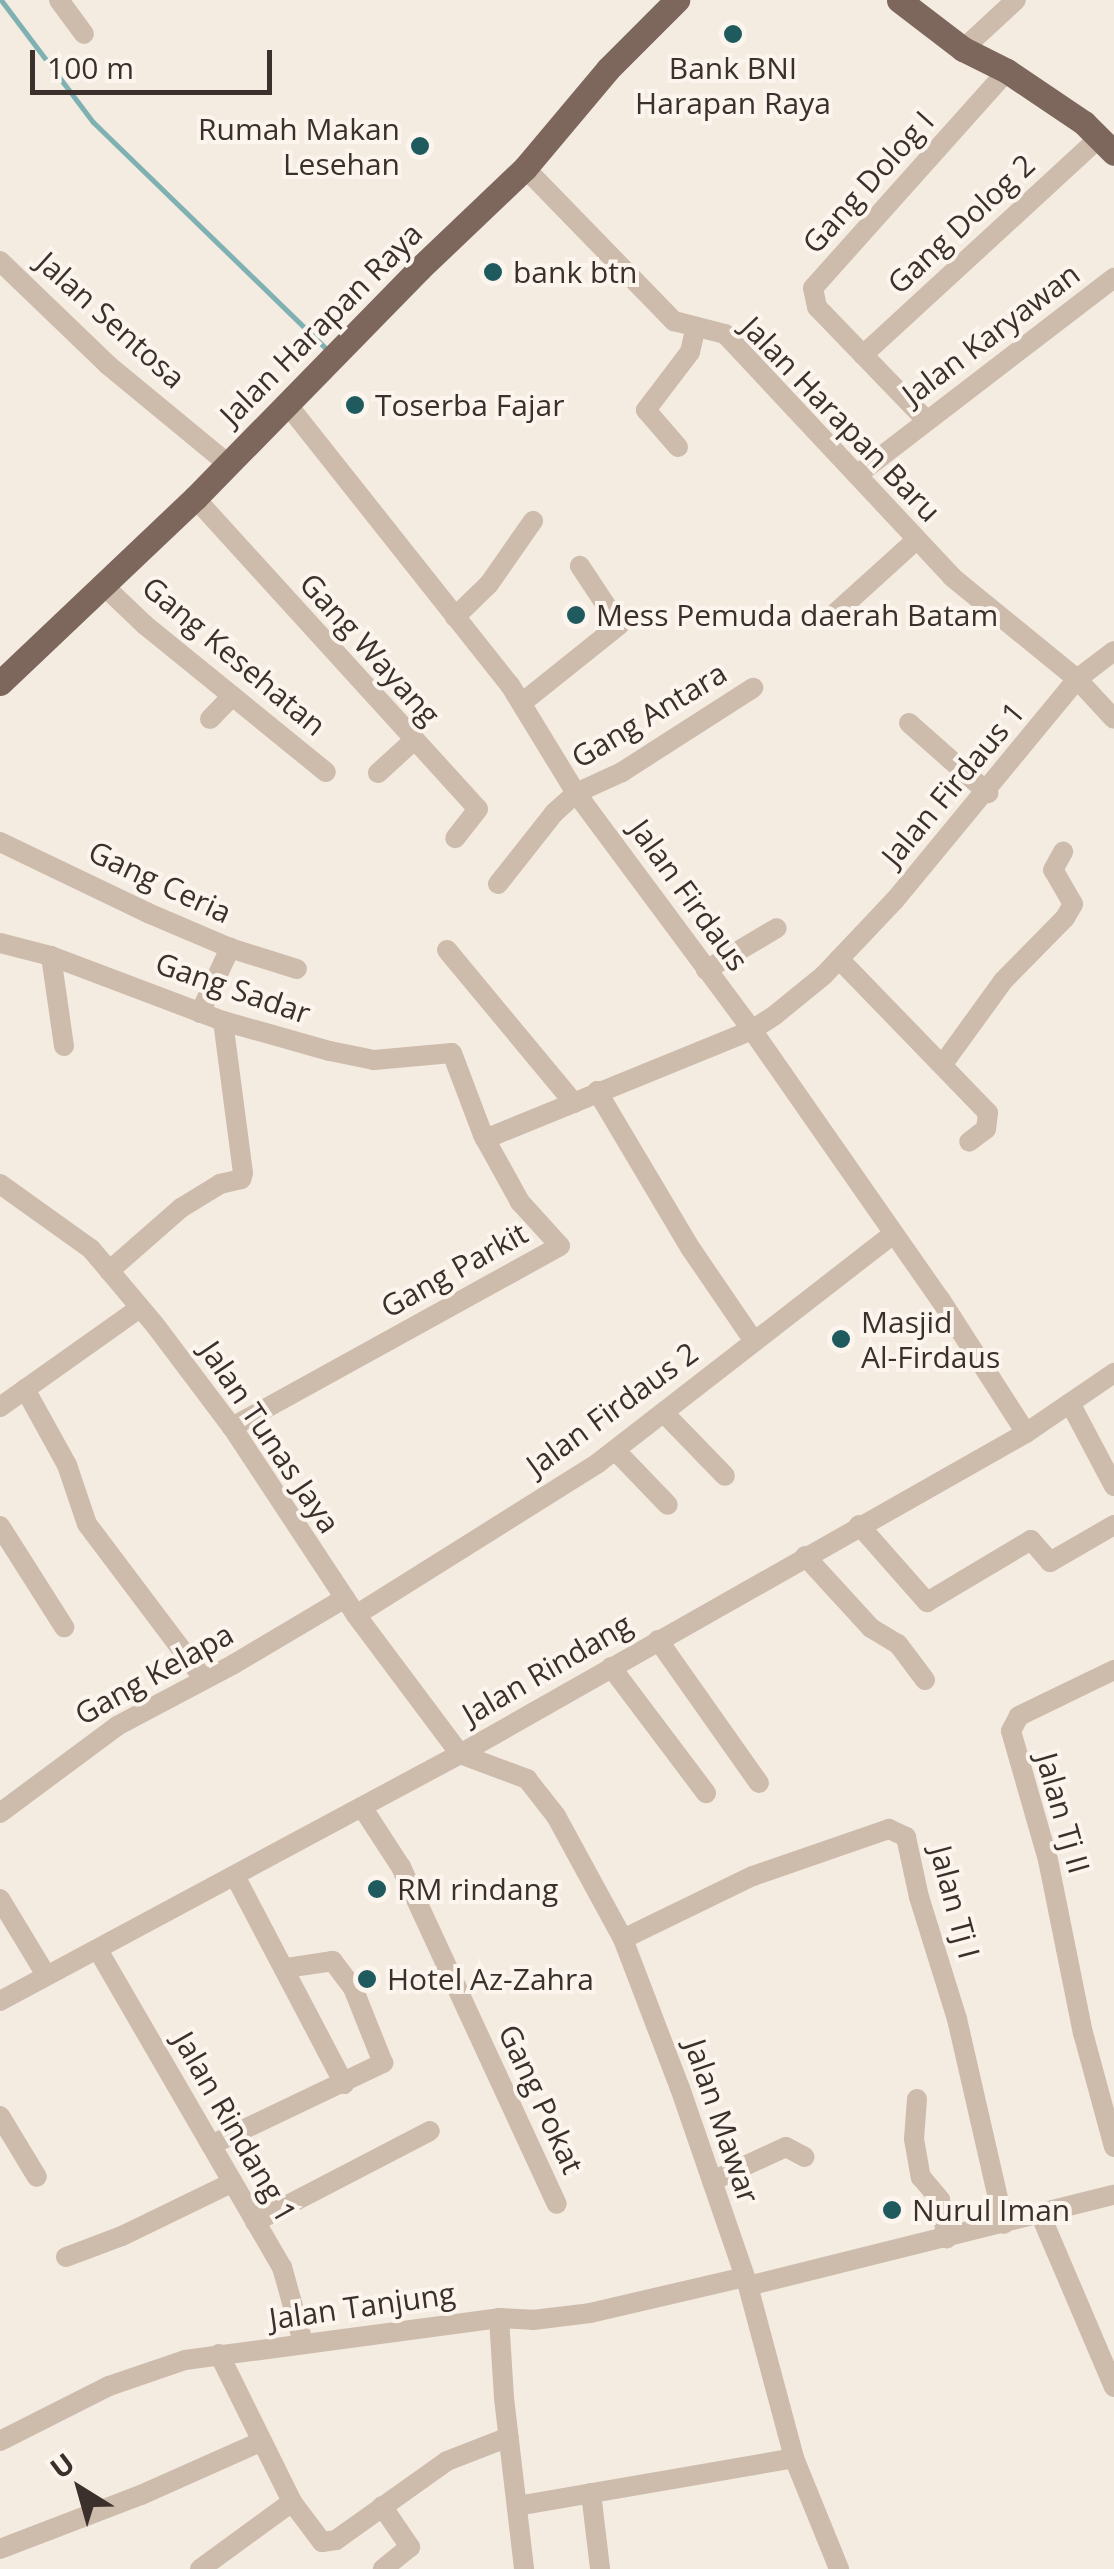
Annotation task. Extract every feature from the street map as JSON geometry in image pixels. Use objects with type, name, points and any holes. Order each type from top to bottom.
[{"type":"main road","name":"Jalan Harapan Raya","points":[[2,677],[196,498],[525,168],[608,69],[677,0]]},
{"type":"main road","points":[[900,0],[963,50],[1007,71],[1106,145]]},
{"type":"street","points":[[59,0],[84,34]]},
{"type":"street","points":[[963,50],[1016,0]]},
{"type":"street","name":"Gang Dolog I","points":[[926,421],[817,308],[812,288],[1007,71]]},
{"type":"street","name":"Gang Dolog 2","points":[[863,356],[1106,145]]},
{"type":"street","name":"Jalan Harapan Baru","points":[[525,168],[674,321],[724,334],[952,577],[1077,680],[1114,720]]},
{"type":"street","name":"Jalan Sentosa","points":[[0,261],[108,365],[228,464]]},
{"type":"street","name":"Jalan Karyawan","points":[[857,475],[1114,278]]},
{"type":"street","points":[[678,447],[646,410],[690,352],[696,327]]},
{"type":"street","name":"Jalan Firdaus","points":[[286,404],[523,702],[576,793],[752,1030],[940,1299],[1026,1433]]},
{"type":"street","name":"Gang Wayang","points":[[196,498],[478,809],[455,838]]},
{"type":"street","points":[[455,617],[489,584],[533,521]]},
{"type":"street","points":[[830,618],[916,540]]},
{"type":"street","points":[[523,702],[619,624],[580,566]]},
{"type":"street","name":"Gang Kesehatan","points":[[104,585],[326,772]]},
{"type":"street","name":"Jalan Firdaus 1","points":[[485,1139],[752,1030],[840,958],[988,793],[1077,680],[1114,651]]},
{"type":"street","name":"Gang Antara","points":[[576,793],[622,772],[753,688]]},
{"type":"street","points":[[210,719],[232,696]]},
{"type":"street","points":[[910,723],[988,793]]},
{"type":"street","points":[[378,773],[413,740]]},
{"type":"street","points":[[498,884],[554,813],[576,793]]},
{"type":"street","name":"Gang Ceria","points":[[0,842],[230,948],[297,970]]},
{"type":"street","points":[[943,1064],[1004,982],[1066,918],[1073,904],[1053,870],[1063,852]]},
{"type":"street","points":[[706,970],[777,928]]},
{"type":"street","name":"Gang Sadar","points":[[0,943],[51,956],[223,1021],[374,1060],[452,1052]]},
{"type":"street","points":[[200,1013],[230,948]]},
{"type":"street","points":[[446,950],[574,1103]]},
{"type":"street","points":[[51,956],[64,1046]]},
{"type":"street","points":[[840,958],[988,1112],[986,1129],[969,1142]]},
{"type":"street","points":[[110,1271],[182,1208],[220,1184],[241,1179],[244,1173],[223,1021]]},
{"type":"street","name":"Gang Parkit","points":[[232,1427],[560,1246],[520,1202],[485,1139],[452,1052]]},
{"type":"street","points":[[597,1091],[691,1249],[752,1340]]},
{"type":"street","name":"Jalan Tunas Jaya","points":[[0,1184],[91,1249],[140,1308],[232,1427],[350,1606],[460,1754]]},
{"type":"street","name":"Jalan Firdaus 2","points":[[350,1606],[615,1450],[892,1235]]},
{"type":"street","points":[[0,1407],[140,1308]]},
{"type":"street","name":"Jalan Rindang","points":[[0,2000],[460,1754],[1026,1433],[1114,1374]]},
{"type":"street","points":[[25,1389],[68,1465],[87,1524],[204,1679]]},
{"type":"street","points":[[1070,1403],[1114,1486]]},
{"type":"street","points":[[664,1414],[725,1476]]},
{"type":"street","points":[[615,1450],[668,1505]]},
{"type":"street","points":[[858,1525],[927,1602],[1030,1540],[1050,1562],[1114,1525]]},
{"type":"street","points":[[0,1526],[64,1628]]},
{"type":"street","points":[[805,1556],[872,1628],[898,1644],[924,1680]]},
{"type":"street","name":"Gang Kelapa","points":[[0,1813],[62,1762],[117,1726],[350,1606]]},
{"type":"street","points":[[658,1640],[759,1782]]},
{"type":"street","points":[[612,1667],[706,1793]]},
{"type":"street","name":"Jalan Tj II","points":[[1114,1670],[1020,1716],[1012,1731],[1048,1860],[1082,2033],[1114,2148]]},
{"type":"street","name":"Jalan Mawar","points":[[460,1754],[527,1780],[556,1816],[623,1940],[746,2281],[794,2458],[839,2569]]},
{"type":"street","name":"Gang Pokat","points":[[362,1807],[401,1867],[557,2204]]},
{"type":"street","name":"Jalan Tj I","points":[[623,1940],[752,1876],[888,1829],[906,1837],[918,1897],[958,2019],[1004,2224]]},
{"type":"street","points":[[235,1876],[344,2084]]},
{"type":"street","points":[[0,1899],[46,1975]]},
{"type":"street","name":"Jalan Rindang 1","points":[[98,1950],[282,2267],[303,2342]]},
{"type":"street","points":[[211,2145],[384,2063],[353,1988],[333,1961],[286,1968]]},
{"type":"street","points":[[917,2098],[914,2138],[921,2178],[940,2200],[946,2238]]},
{"type":"street","points":[[0,2116],[37,2178]]},
{"type":"street","points":[[256,2222],[430,2131]]},
{"type":"street","points":[[712,2180],[786,2147],[805,2157]]},
{"type":"street","points":[[66,2258],[122,2236],[232,2182]]},
{"type":"street","name":"Jalan Tanjung","points":[[0,2441],[109,2386],[185,2360],[500,2318],[534,2320],[590,2313],[946,2238],[1114,2195]]},
{"type":"street","points":[[1040,2216],[1114,2386]]},
{"type":"street","points":[[500,2318],[508,2438],[524,2569]]},
{"type":"street","points":[[219,2354],[292,2502],[322,2542],[336,2540],[446,2461],[508,2438]]},
{"type":"street","points":[[0,2549],[141,2495],[260,2442]]},
{"type":"street","points":[[516,2506],[794,2458]]},
{"type":"street","points":[[591,2494],[600,2569]]},
{"type":"street","points":[[200,2569],[292,2502]]},
{"type":"street","points":[[382,2506],[410,2547],[383,2569]]},
{"type":"waterway","points":[[1,0],[93,122],[325,348]]},
{"type":"place","name":"Bank BNI Harapan Raya","points":[[733,34]]},
{"type":"place","name":"Rumah Makan Lesehan","points":[[420,146]]},
{"type":"place","name":"bank btn","points":[[493,272]]},
{"type":"place","name":"Toserba Fajar","points":[[355,405]]},
{"type":"place","name":"Mess Pemuda daerah Batam","points":[[576,615]]},
{"type":"place","name":"Masjid Al-Firdaus","points":[[841,1339]]},
{"type":"place","name":"RM rindang","points":[[377,1889]]},
{"type":"place","name":"Hotel Az-Zahra","points":[[367,1979]]},
{"type":"place","name":"Nurul Iman","points":[[892,2210]]}]
